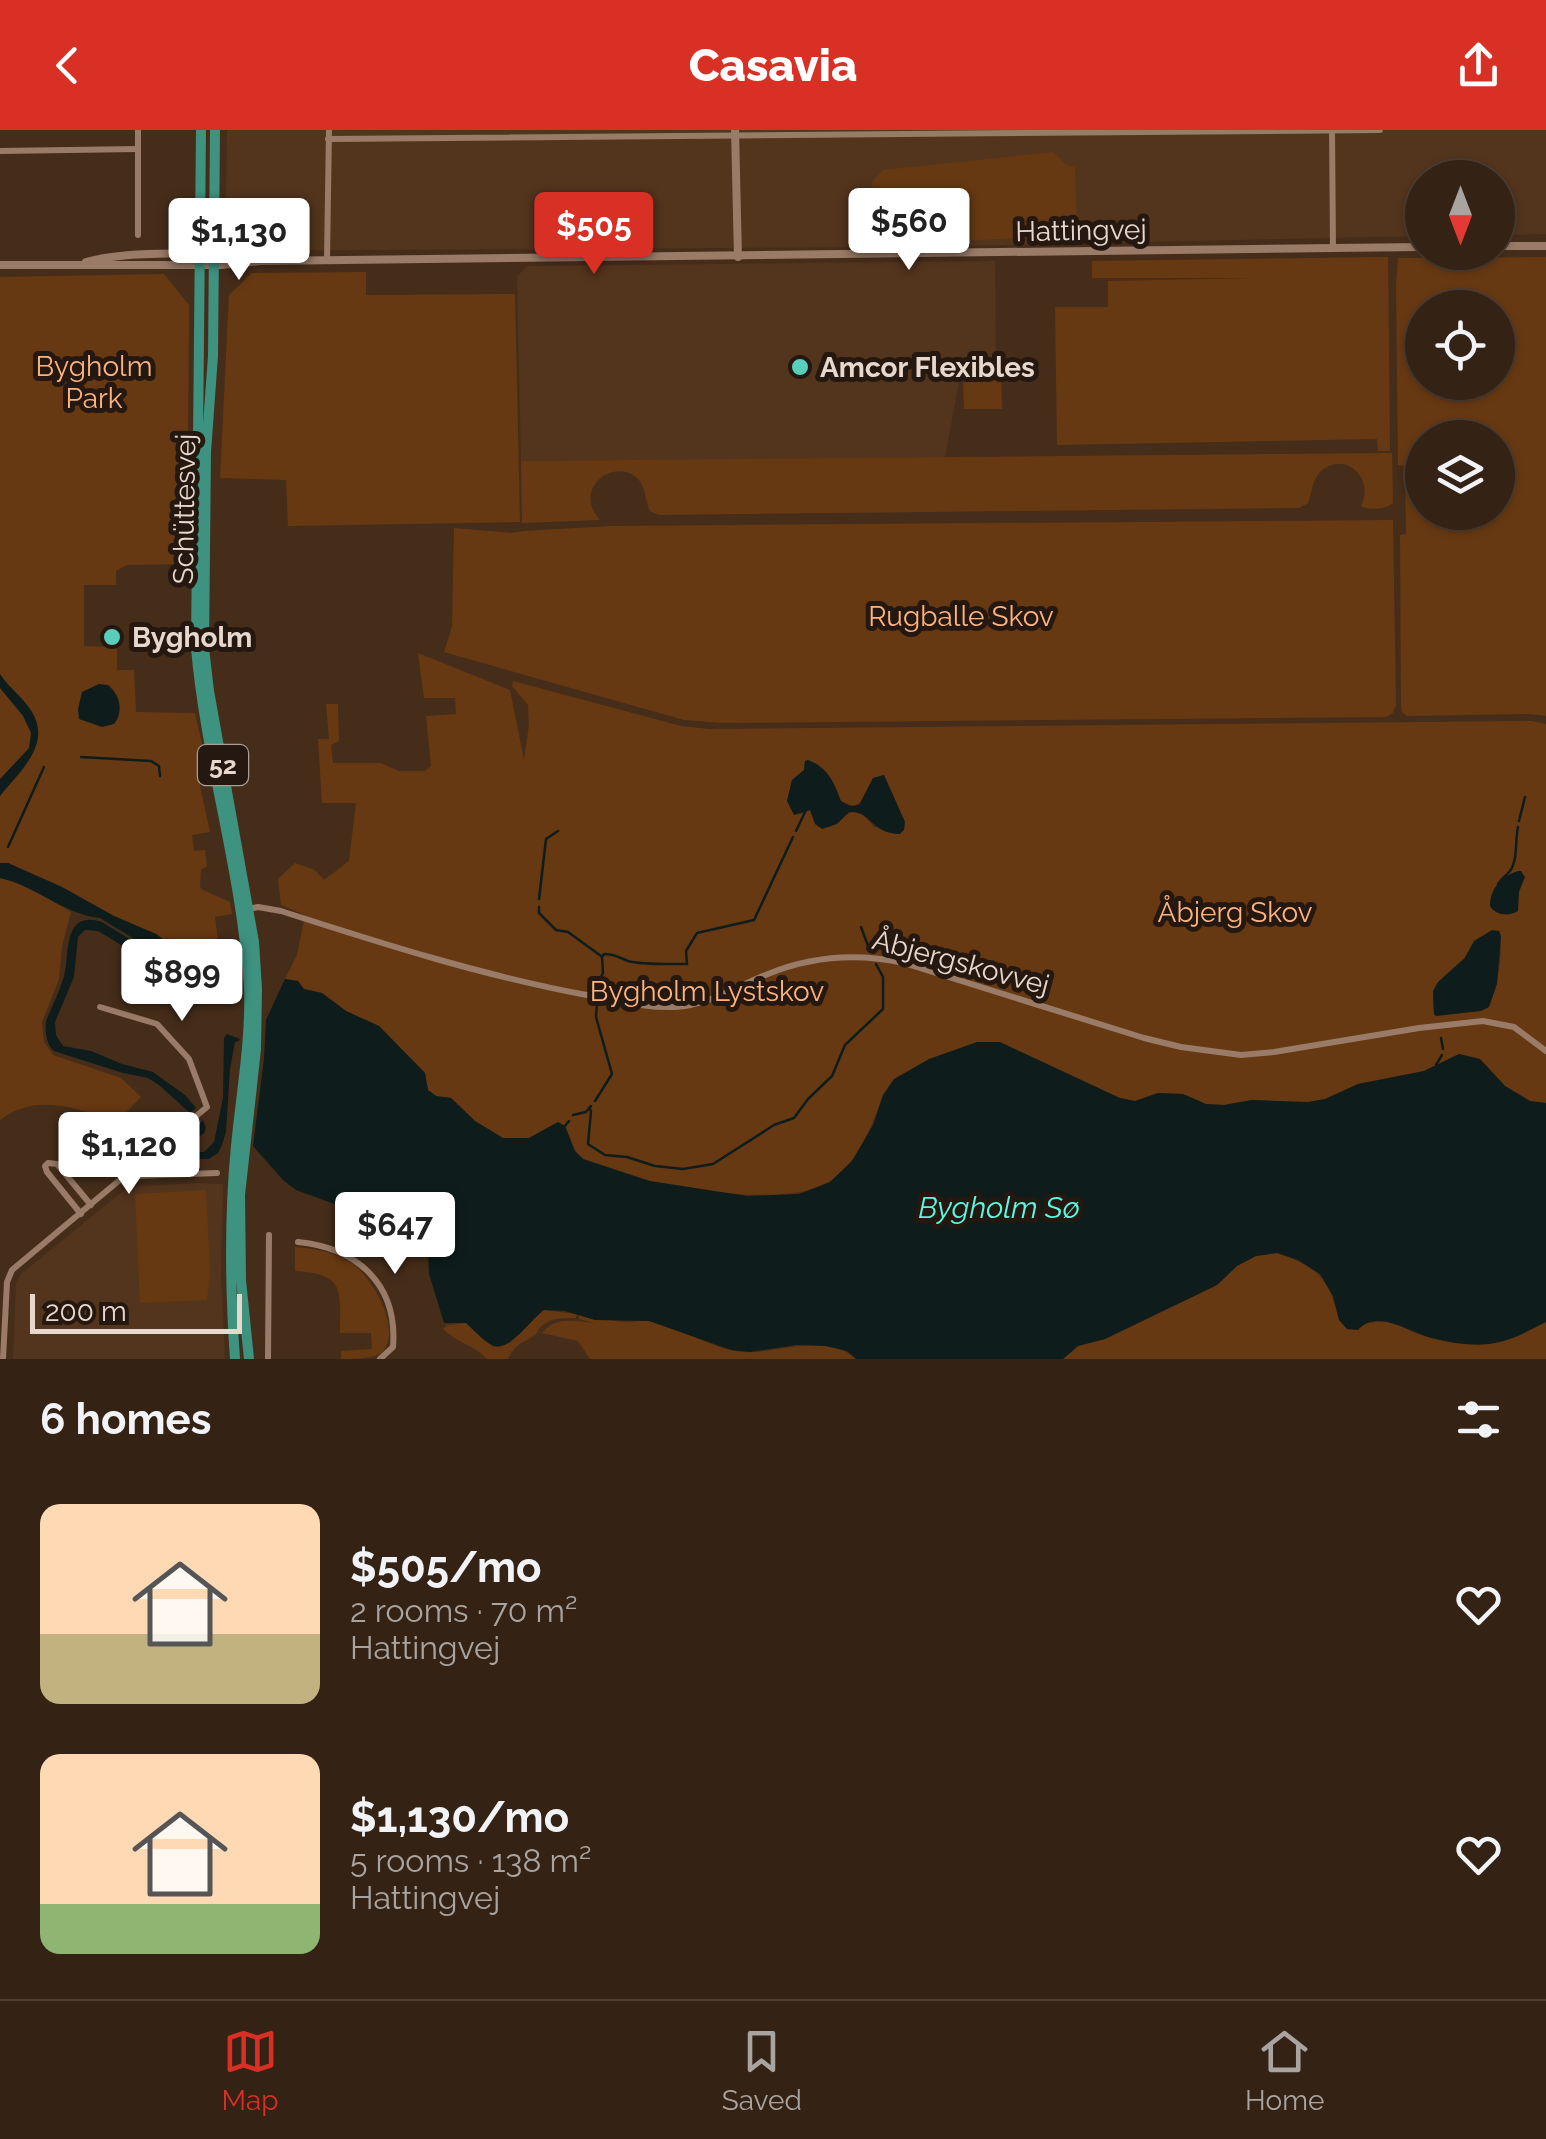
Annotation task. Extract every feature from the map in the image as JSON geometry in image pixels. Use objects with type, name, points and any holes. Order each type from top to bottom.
[{"type":"main road","name":"52","points":[[199,260],[201,130]]},
{"type":"main road","name":"52","points":[[214,260],[215,130]]},
{"type":"main road","name":"Schüttesvej","points":[[199,260],[196,648],[246,943],[249,990],[248,1048],[232,1195],[235,1359]]},
{"type":"main road","name":"Schüttesvej","points":[[214,260],[206,452],[204,648],[254,942],[258,1021],[244,1148],[240,1244],[248,1359]]},
{"type":"street","points":[[138,130],[138,236]]},
{"type":"street","points":[[327,260],[328,130]]},
{"type":"street","points":[[1332,130],[1333,249]]},
{"type":"street","points":[[328,140],[463,134],[1380,130]]},
{"type":"street","points":[[735,133],[738,256]]},
{"type":"street","points":[[0,151],[138,149]]},
{"type":"street","points":[[1515,246],[1546,246]]},
{"type":"street","name":"Hattingvej","points":[[0,265],[81,264],[102,258],[260,261],[1405,248]]},
{"type":"street","name":"Åbjergskovvej","points":[[250,908],[281,911],[550,988],[657,1006],[701,1003],[790,966],[852,956],[904,963],[1144,1038],[1195,1049],[1241,1055],[1274,1052],[1483,1021],[1514,1028],[1546,1051]]},
{"type":"street","points":[[4,1359],[8,1275],[206,1110],[207,1103],[189,1059],[157,1024],[100,1007]]},
{"type":"street","points":[[80,1214],[46,1172],[50,1162],[57,1164],[90,1205]]},
{"type":"street","points":[[128,1174],[156,1178],[217,1173]]},
{"type":"street","points":[[268,1235],[268,1359]]},
{"type":"street","points":[[298,1242],[335,1249],[374,1277],[390,1309],[394,1330],[393,1347],[380,1359]]},
{"type":"shaded area","points":[[227,130],[1546,130],[1546,234],[1515,235],[1515,160],[1405,160],[1405,236],[908,247],[225,251]]},
{"type":"shaded area","points":[[995,261],[996,363],[962,365],[945,458],[521,461],[517,276],[528,266]]},
{"type":"shaded area","points":[[223,1184],[221,1274],[225,1359],[13,1359],[16,1283],[21,1274],[128,1187]]},
{"type":"green space","points":[[1053,152],[1066,165],[1075,167],[1077,225],[1072,236],[876,244],[872,182],[883,170]]},
{"type":"green space","points":[[1388,257],[1390,451],[1378,451],[1377,439],[1057,445],[1055,307],[1108,307],[1108,281],[1255,278],[1092,278],[1092,261]]},
{"type":"green space","points":[[1515,257],[1546,257],[1546,716],[1407,716],[1402,712],[1400,535],[1406,534],[1406,530],[1515,530],[1515,420],[1405,420],[1405,466],[1398,465],[1398,258],[1405,258],[1405,270],[1515,270]]},
{"type":"green space","points":[[366,272],[366,295],[515,294],[520,522],[288,526],[286,480],[220,478],[229,295],[252,273]]},
{"type":"green space","name":"Bygholm Park","points":[[164,274],[189,305],[187,564],[127,565],[116,571],[116,585],[84,585],[84,646],[117,647],[117,670],[134,670],[136,712],[195,713],[208,770],[198,777],[210,832],[192,835],[194,851],[205,850],[207,866],[201,870],[200,887],[230,902],[232,914],[215,917],[221,965],[176,949],[156,934],[62,887],[0,863],[0,277]]},
{"type":"green space","points":[[963,371],[1001,371],[1002,409],[964,409]]},
{"type":"green space","points":[[1392,453],[1393,503],[1378,509],[1361,506],[1364,485],[1360,476],[1354,469],[1337,464],[1319,473],[1308,503],[1299,508],[659,515],[650,511],[639,480],[619,471],[609,473],[594,487],[592,508],[600,520],[522,523],[521,461]]},
{"type":"green space","name":"Rugballe Skov","points":[[1393,520],[1396,705],[1386,717],[723,723],[684,720],[444,652],[452,627],[454,528],[512,533],[610,526]]},
{"type":"green space","points":[[418,653],[510,690],[524,760],[528,705],[512,686],[513,681],[681,726],[709,729],[1531,721],[1546,724],[1546,1103],[1530,1101],[1505,1086],[1480,1059],[1459,1054],[1424,1071],[1358,1084],[1308,1103],[1252,1100],[1205,1104],[1183,1094],[1158,1093],[1135,1101],[883,1095],[864,1142],[832,1180],[794,1193],[769,1195],[691,1189],[649,1181],[583,1159],[575,1151],[565,1126],[558,1122],[529,1138],[503,1138],[475,1121],[451,1098],[436,1096],[428,1090],[425,1073],[379,1026],[346,1011],[322,993],[304,989],[298,981],[285,979],[297,955],[305,915],[281,905],[278,879],[295,863],[315,870],[324,880],[349,861],[356,803],[322,803],[318,739],[329,739],[326,704],[338,704],[339,741],[331,745],[333,763],[380,763],[399,771],[425,771],[431,766],[426,716],[456,714],[455,698],[424,698]],"holes":[[[808,760],[830,776],[841,802],[854,806],[862,801],[873,778],[884,775],[905,822],[874,827],[857,812],[837,824],[810,810],[798,815],[787,801],[792,780],[804,770]],[[1499,931],[1499,970],[1488,1007],[1436,1016],[1433,999],[1437,984]]]},
{"type":"green space","points":[[0,878],[28,888],[71,912],[59,979],[42,1022],[44,1042],[53,1055],[121,1078],[141,1097],[117,1122],[73,1108],[43,1105],[28,1107],[0,1120]]},
{"type":"green space","points":[[206,1190],[210,1272],[207,1300],[140,1303],[135,1194]]},
{"type":"green space","points":[[295,1247],[340,1257],[370,1282],[388,1321],[387,1345],[380,1354],[341,1359],[341,1351],[372,1349],[371,1333],[340,1333],[337,1287],[324,1276],[295,1271]]},
{"type":"green space","points":[[1277,1253],[1303,1263],[1320,1276],[1339,1320],[1386,1322],[1420,1335],[1463,1344],[1504,1339],[1546,1322],[1546,1359],[1063,1359],[1078,1346],[1105,1339],[1217,1285],[1237,1266],[1256,1256]]},
{"type":"green space","points":[[543,1310],[577,1314],[576,1318],[547,1322],[508,1359],[487,1359],[443,1329],[466,1323],[493,1347],[510,1343]]},
{"type":"green space","points":[[579,1314],[660,1323],[719,1347],[744,1352],[817,1345],[831,1346],[856,1359],[590,1359],[578,1341],[542,1333],[560,1322],[594,1323],[579,1319]]},
{"type":"water","points":[[0,674],[32,712],[38,736],[31,757],[0,796],[0,779],[29,748],[31,733],[23,716],[0,688]]},
{"type":"water","points":[[99,684],[112,689],[120,709],[114,724],[102,727],[79,719],[78,709],[82,692]]},
{"type":"water","points":[[808,760],[825,771],[841,801],[850,806],[859,805],[873,778],[884,775],[905,822],[904,830],[900,834],[890,833],[857,813],[849,812],[837,824],[822,829],[815,824],[810,810],[794,815],[787,801],[792,780],[804,770]]},
{"type":"water","points":[[0,863],[62,887],[156,934],[176,949],[217,961],[217,966],[226,968],[215,987],[201,986],[155,966],[98,931],[85,930],[78,937],[74,977],[55,1022],[56,1035],[63,1046],[153,1072],[185,1095],[196,1108],[190,1113],[148,1078],[54,1051],[47,1038],[46,1021],[64,976],[70,936],[80,922],[102,922],[173,966],[206,978],[180,967],[100,918],[74,911],[0,878]]},
{"type":"water","points":[[1518,871],[1525,877],[1518,911],[1495,911],[1490,906],[1495,888]]},
{"type":"water","points":[[1492,930],[1499,931],[1501,936],[1497,984],[1489,1007],[1436,1016],[1433,991],[1438,982],[1464,959],[1474,941]]},
{"type":"water","name":"Bygholm Sø","points":[[285,979],[322,993],[346,1011],[379,1026],[425,1073],[428,1090],[436,1096],[451,1098],[475,1121],[503,1138],[529,1138],[558,1122],[565,1126],[575,1151],[583,1159],[650,1181],[747,1196],[799,1194],[830,1182],[852,1161],[894,1079],[929,1059],[977,1042],[1000,1042],[1120,1098],[1135,1101],[1158,1093],[1183,1094],[1206,1104],[1224,1105],[1252,1100],[1325,1099],[1358,1084],[1424,1071],[1459,1054],[1480,1059],[1505,1086],[1530,1101],[1546,1103],[1546,1322],[1508,1340],[1480,1345],[1439,1340],[1384,1322],[1375,1321],[1358,1330],[1347,1329],[1339,1320],[1333,1296],[1320,1274],[1277,1253],[1256,1256],[1237,1266],[1217,1285],[1105,1339],[1078,1346],[1063,1359],[856,1359],[847,1351],[796,1345],[750,1352],[731,1350],[649,1321],[595,1320],[565,1311],[544,1310],[505,1345],[492,1345],[466,1323],[444,1323],[423,1240],[393,1223],[384,1213],[337,1205],[296,1190],[253,1146],[266,1020]]},
{"type":"water","points":[[227,1034],[240,1039],[235,1042],[230,1069],[226,1132],[218,1153],[209,1159],[191,1159],[185,1143],[203,1120],[204,1133],[193,1142],[196,1152],[204,1152],[214,1142],[223,1098]]},
{"type":"waterway","points":[[81,757],[151,761],[159,766],[160,776]]},
{"type":"waterway","points":[[8,847],[44,767]]},
{"type":"waterway","points":[[1519,821],[1525,797]]},
{"type":"waterway","points":[[796,831],[806,810]]},
{"type":"waterway","points":[[1498,884],[1513,866],[1518,827]]},
{"type":"waterway","points":[[539,899],[546,839],[558,831]]},
{"type":"waterway","points":[[598,990],[604,954],[641,963],[687,964],[686,951],[697,933],[754,920],[793,837]]},
{"type":"waterway","points":[[539,907],[539,913],[556,930],[568,932],[601,956]]},
{"type":"waterway","points":[[861,927],[870,951]]},
{"type":"waterway","points":[[589,1108],[588,1144],[605,1155],[683,1169],[713,1164],[774,1125],[794,1118],[832,1076],[845,1045],[883,1009],[883,977],[876,964]]},
{"type":"waterway","points":[[595,1101],[612,1074],[596,1017],[597,1003]]},
{"type":"waterway","points":[[1441,1038],[1443,1049]]},
{"type":"waterway","points":[[1436,1065],[1442,1055]]},
{"type":"waterway","points":[[573,1115],[586,1112],[591,1106]]},
{"type":"waterway","points":[[565,1126],[569,1121]]},
{"type":"place","name":"Amcor Flexibles","points":[[800,367]]},
{"type":"place","name":"Bygholm","points":[[112,637]]},
{"type":"park label","name":"Åbjerg Skov","points":[[1235,912]]},
{"type":"park label","name":"Bygholm Lystskov","points":[[707,991]]}]
